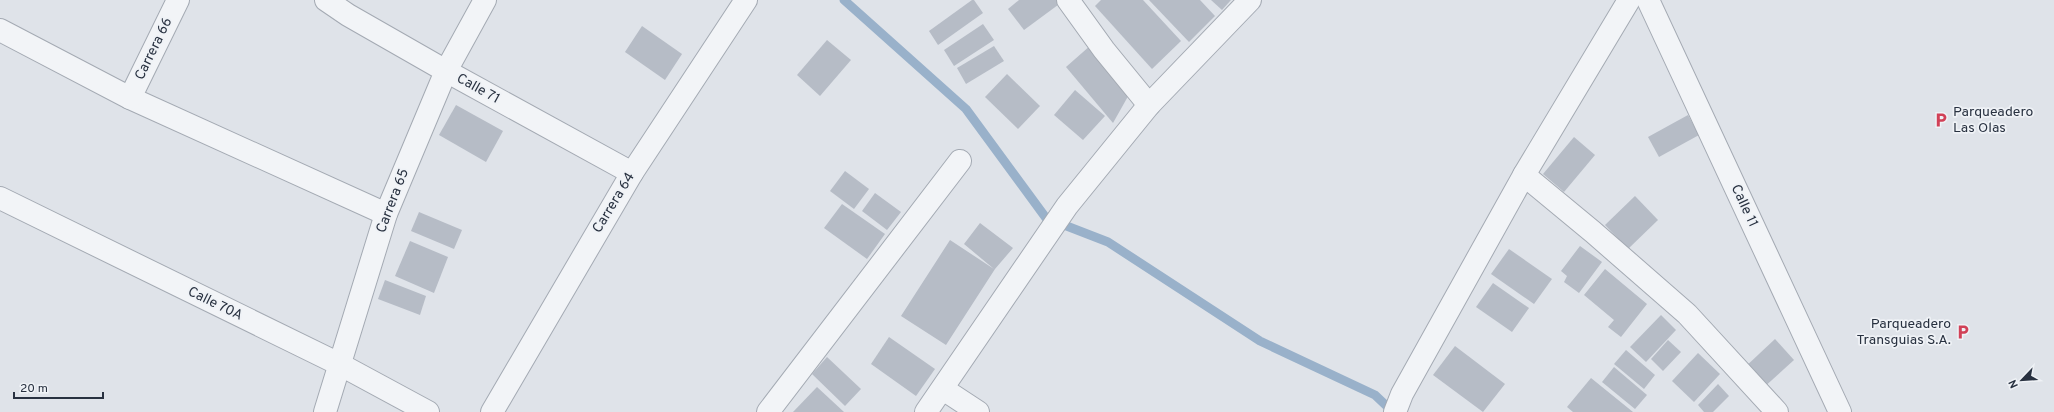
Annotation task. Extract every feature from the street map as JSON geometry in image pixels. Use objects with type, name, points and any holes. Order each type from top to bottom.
[{"type":"street","name":"Carrera 66","points":[[130,98],[178,0]]},
{"type":"street","name":"Calle 71","points":[[326,0],[348,15],[446,71],[632,173]]},
{"type":"street","name":"Carrera 65","points":[[325,412],[341,365],[386,214],[446,71],[486,0]]},
{"type":"street","name":"Carrera 64","points":[[492,412],[632,173],[746,0]]},
{"type":"street","points":[[1068,0],[1104,50],[1149,105]]},
{"type":"street","points":[[926,412],[1067,206],[1149,105],[1250,0]]},
{"type":"street","points":[[1398,403],[1524,174],[1629,0]]},
{"type":"street","name":"Calle 11","points":[[1648,0],[1840,412]]},
{"type":"street","points":[[0,30],[130,98],[386,214]]},
{"type":"street","points":[[768,412],[960,161]]},
{"type":"street","points":[[1524,174],[1687,314],[1777,412]]},
{"type":"street","name":"Calle 70A","points":[[0,198],[341,365],[428,412]]},
{"type":"street","points":[[943,389],[978,412]]},
{"type":"building","points":[[974,0],[983,13],[938,45],[929,31]]},
{"type":"building","points":[[1019,0],[1060,0],[1062,2],[1024,30],[1008,9]]},
{"type":"building","points":[[1101,0],[1143,0],[1181,41],[1152,69],[1095,6]]},
{"type":"building","points":[[1149,0],[1200,0],[1215,16],[1189,42]]},
{"type":"building","points":[[1211,0],[1231,0],[1222,10]]},
{"type":"building","points":[[983,24],[994,40],[954,66],[944,50]]},
{"type":"building","points":[[642,26],[682,54],[665,80],[625,52]]},
{"type":"building","points":[[827,40],[851,60],[820,96],[797,75]]},
{"type":"building","points":[[1091,45],[1131,91],[1113,123],[1066,67]]},
{"type":"building","points":[[994,46],[1004,61],[966,84],[957,68]]},
{"type":"building","points":[[1007,74],[1040,106],[1018,129],[985,97]]},
{"type":"building","points":[[1075,90],[1105,116],[1083,140],[1054,115]]},
{"type":"building","points":[[456,105],[503,131],[486,162],[439,135]]},
{"type":"building","points":[[1688,115],[1699,135],[1659,157],[1648,137]]},
{"type":"building","points":[[1574,137],[1595,155],[1564,192],[1543,174]]},
{"type":"building","points":[[845,171],[869,189],[854,209],[830,191]]},
{"type":"building","points":[[875,193],[901,212],[887,230],[862,211]]},
{"type":"building","points":[[1635,196],[1658,220],[1628,249],[1605,225]]},
{"type":"building","points":[[842,204],[885,234],[867,259],[824,228]]},
{"type":"building","points":[[419,212],[462,230],[454,249],[411,231]]},
{"type":"building","points":[[980,223],[1013,248],[995,269],[946,345],[901,316],[950,240],[994,269],[964,244]]},
{"type":"building","points":[[410,241],[448,257],[434,293],[395,276]]},
{"type":"building","points":[[1580,246],[1602,262],[1579,293],[1564,282],[1567,276],[1561,271]]},
{"type":"building","points":[[1509,249],[1552,279],[1534,304],[1491,274]]},
{"type":"building","points":[[1605,269],[1647,304],[1621,337],[1608,327],[1614,320],[1584,295]]},
{"type":"building","points":[[385,280],[426,296],[420,315],[378,299]]},
{"type":"building","points":[[1493,283],[1529,308],[1512,332],[1476,307]]},
{"type":"building","points":[[1661,315],[1676,330],[1646,362],[1630,347]]},
{"type":"building","points":[[889,337],[935,369],[916,396],[871,364]]},
{"type":"building","points":[[1775,339],[1794,360],[1762,389],[1743,369]]},
{"type":"building","points":[[1668,340],[1681,352],[1663,371],[1651,359]]},
{"type":"building","points":[[1455,346],[1505,384],[1483,412],[1433,375]]},
{"type":"building","points":[[1626,350],[1655,375],[1644,389],[1614,364]]},
{"type":"building","points":[[1698,353],[1720,374],[1694,402],[1672,381]]},
{"type":"building","points":[[827,357],[861,389],[845,406],[812,374]]},
{"type":"building","points":[[1614,367],[1647,395],[1635,409],[1602,382]]},
{"type":"building","points":[[1591,378],[1633,412],[1573,412],[1567,407]]},
{"type":"building","points":[[1718,384],[1729,396],[1713,412],[1704,412],[1698,405]]},
{"type":"building","points":[[817,387],[844,412],[793,412]]},
{"type":"waterway","points":[[844,0],[966,109],[1046,218],[1108,242],[1260,341],[1375,395],[1393,412]]},
{"type":"place","name":"Parqueadero Las Olas","points":[[1941,120]]},
{"type":"place","name":"Parqueadero Transguias S.A.","points":[[1963,332]]}]
